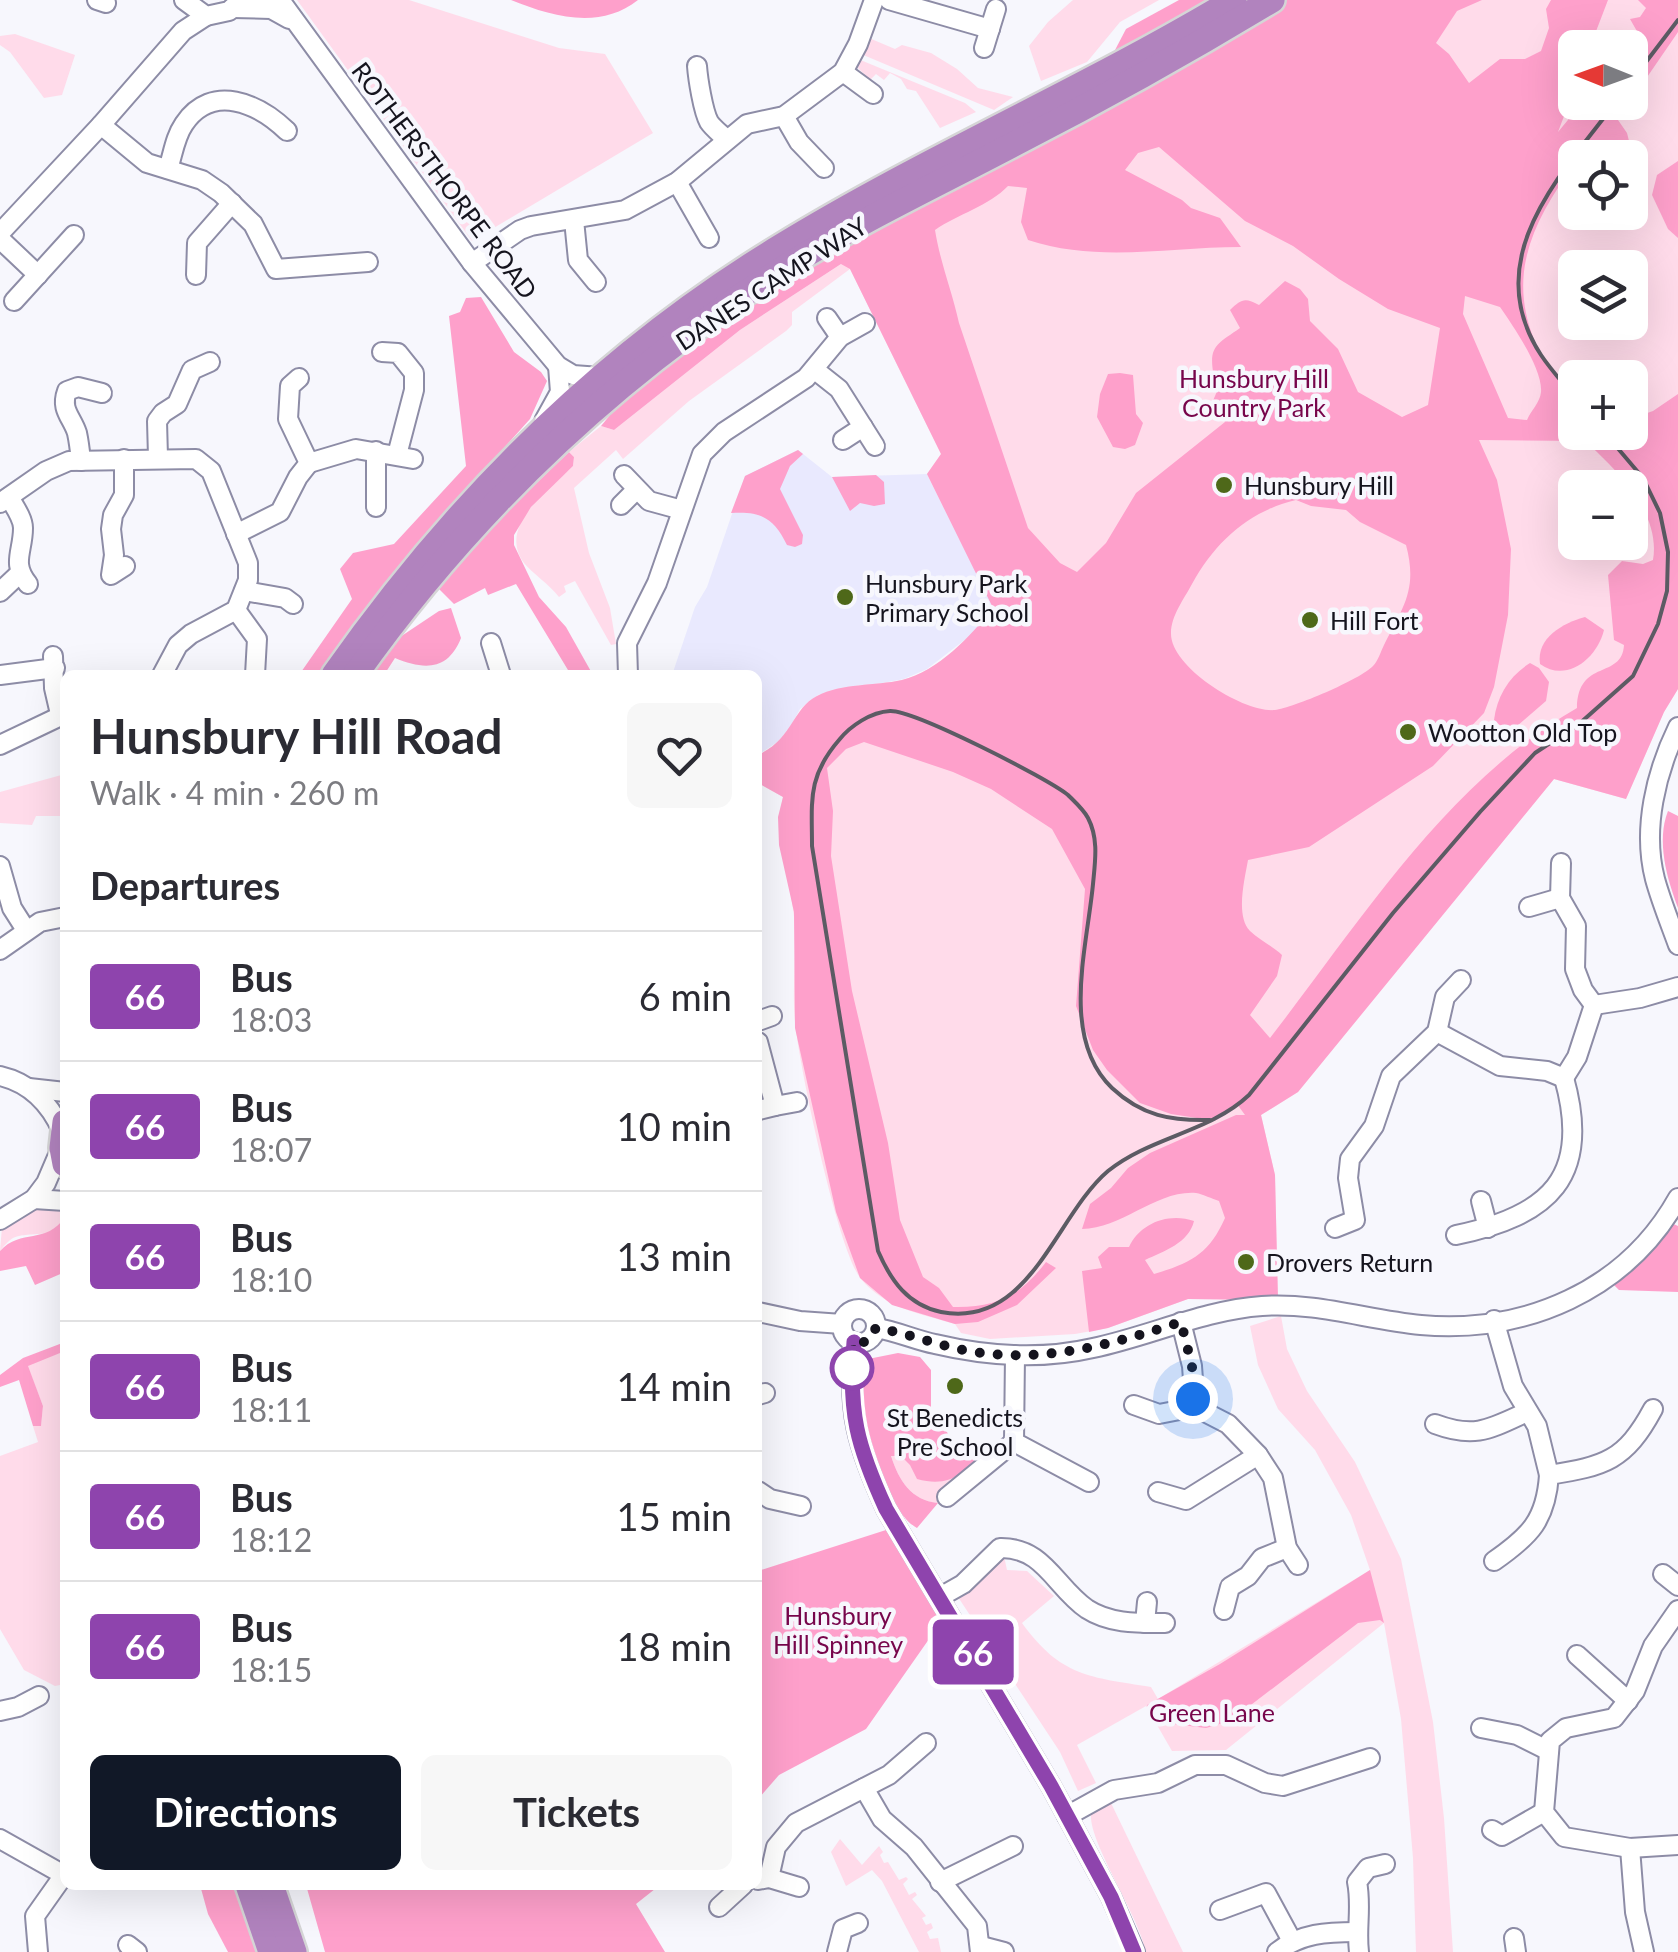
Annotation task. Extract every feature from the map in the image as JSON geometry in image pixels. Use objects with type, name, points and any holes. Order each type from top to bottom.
[{"type":"highway","name":"DANES CAMP WAY","points":[[338,670],[412,568],[535,436],[600,377],[671,321],[780,247],[1234,0]]},
{"type":"highway","name":"DANES CAMP WAY","points":[[360,670],[429,577],[502,496],[587,415],[701,324],[855,226],[1080,110],[1272,0]]},
{"type":"highway","points":[[250,1890],[270,1952]]},
{"type":"highway","points":[[272,1890],[294,1952]]},
{"type":"street","name":"ROTHERSTHORPE ROAD","points":[[280,0],[472,262],[558,366]]},
{"type":"street","points":[[472,262],[520,230],[625,210],[676,182],[748,124],[784,116],[843,72],[874,0]]},
{"type":"street","points":[[889,0],[987,38],[996,9]]},
{"type":"street","points":[[185,1],[206,16]]},
{"type":"street","points":[[183,31],[185,1]]},
{"type":"street","points":[[38,275],[0,236],[183,31],[206,16],[238,4],[270,9],[294,22]]},
{"type":"street","points":[[697,66],[698,88],[706,102],[708,120],[727,140]]},
{"type":"street","points":[[843,72],[873,94]]},
{"type":"street","points":[[168,169],[184,124],[208,104],[252,104],[287,131]]},
{"type":"street","points":[[784,116],[799,142],[824,168]]},
{"type":"street","points":[[102,125],[147,163],[202,180],[232,203],[253,224],[276,269],[368,262]]},
{"type":"street","points":[[676,182],[709,238]]},
{"type":"street","points":[[196,275],[197,243],[232,203]]},
{"type":"street","points":[[574,220],[578,260],[596,282]]},
{"type":"street","points":[[14,301],[74,234]]},
{"type":"street","points":[[827,318],[840,337]]},
{"type":"street","points":[[628,670],[628,643],[657,583],[702,454],[714,441],[789,391],[815,370],[840,337],[865,323]]},
{"type":"street","points":[[236,534],[280,512],[309,463],[356,449],[405,457],[414,374],[398,353],[382,352]]},
{"type":"street","points":[[158,458],[157,422],[162,413],[178,404],[192,370],[210,362]]},
{"type":"street","points":[[558,366],[573,375],[600,377]]},
{"type":"street","points":[[535,436],[560,392],[558,366]]},
{"type":"street","points":[[815,370],[839,390],[876,446]]},
{"type":"street","points":[[300,378],[290,386],[288,418],[309,463]]},
{"type":"street","points":[[48,384],[65,396]]},
{"type":"street","points":[[81,460],[74,424],[67,418],[65,396],[78,387],[102,393]]},
{"type":"street","points":[[843,440],[863,427]]},
{"type":"street","points":[[376,451],[376,507]]},
{"type":"street","points":[[124,458],[124,495],[111,528],[112,574],[125,566]]},
{"type":"street","points":[[0,592],[23,579],[16,561],[23,526],[4,500],[69,461],[196,458],[210,470],[248,564],[244,592],[236,610],[178,645],[165,670]]},
{"type":"street","points":[[621,505],[630,482],[649,501],[682,510]]},
{"type":"street","points":[[244,592],[285,598],[293,604]]},
{"type":"street","points":[[236,610],[257,639],[254,670]]},
{"type":"street","points":[[491,643],[499,670]]},
{"type":"street","points":[[0,675],[54,662],[54,688],[60,708]]},
{"type":"street","points":[[0,745],[60,715]]},
{"type":"street","points":[[1678,729],[1662,764],[1650,833],[1656,881],[1678,945]]},
{"type":"street","points":[[1561,863],[1560,898],[1576,926],[1575,969],[1582,990],[1594,1005]]},
{"type":"street","points":[[0,866],[12,908],[26,930]]},
{"type":"street","points":[[1529,907],[1560,898]]},
{"type":"street","points":[[0,950],[26,930],[60,917]]},
{"type":"street","points":[[1336,1228],[1354,1220],[1348,1178],[1350,1158],[1374,1126],[1391,1076],[1437,1032],[1444,997],[1460,980]]},
{"type":"street","points":[[1594,1005],[1678,988]]},
{"type":"street","points":[[1456,1235],[1488,1228],[1528,1212],[1544,1201],[1566,1165],[1573,1121],[1564,1078],[1578,1058],[1594,1005]]},
{"type":"street","points":[[1437,1032],[1500,1066],[1564,1078]]},
{"type":"street","points":[[762,1071],[767,1108],[797,1102]]},
{"type":"street","points":[[0,1076],[28,1088],[60,1091]]},
{"type":"street","points":[[28,1088],[52,1109],[60,1132]]},
{"type":"street","points":[[0,1220],[34,1199],[46,1183],[60,1148]]},
{"type":"street","points":[[876,1328],[946,1347],[1015,1355],[1092,1349],[1181,1322],[1264,1306],[1300,1306],[1424,1325],[1516,1320],[1543,1313],[1598,1285],[1623,1267],[1678,1198]]},
{"type":"street","points":[[34,1199],[60,1200]]},
{"type":"street","points":[[1482,1201],[1488,1228]]},
{"type":"street","points":[[861,1308],[874,1317],[876,1328],[866,1342],[854,1342],[844,1335],[842,1324],[850,1310],[861,1308]]},
{"type":"street","points":[[762,1313],[842,1324]]},
{"type":"street","points":[[1494,1320],[1505,1366],[1538,1426],[1549,1475],[1547,1502],[1526,1538],[1494,1561]]},
{"type":"street","points":[[1181,1322],[1192,1366],[1195,1407]]},
{"type":"street","points":[[854,1342],[850,1387],[864,1460],[886,1509],[1066,1816],[1120,1914],[1134,1952]]},
{"type":"street","points":[[947,1497],[1014,1442],[1015,1355]]},
{"type":"street","points":[[1132,1403],[1159,1414],[1195,1407],[1228,1424],[1258,1455],[1273,1478],[1286,1548],[1298,1565]]},
{"type":"street","points":[[1549,1475],[1611,1461],[1640,1433],[1654,1409]]},
{"type":"street","points":[[1435,1424],[1460,1434],[1486,1431],[1527,1412]]},
{"type":"street","points":[[1014,1442],[1089,1482]]},
{"type":"street","points":[[1158,1492],[1188,1508],[1258,1455]]},
{"type":"street","points":[[762,1493],[770,1499],[800,1506]]},
{"type":"street","points":[[940,1598],[963,1584],[1000,1548],[1012,1548],[1032,1554],[1087,1609],[1123,1622],[1164,1623]]},
{"type":"street","points":[[1224,1610],[1225,1582],[1248,1576],[1262,1558],[1286,1548]]},
{"type":"street","points":[[1145,1623],[1146,1602]]},
{"type":"street","points":[[1678,1610],[1652,1646],[1635,1691],[1614,1718],[1566,1728],[1550,1741],[1544,1812],[1564,1838],[1630,1848],[1678,1845]]},
{"type":"street","points":[[1577,1656],[1628,1701]]},
{"type":"street","points":[[14,1713],[39,1696]]},
{"type":"street","points":[[1481,1728],[1517,1735],[1549,1751]]},
{"type":"street","points":[[799,1887],[763,1879],[784,1834],[812,1814],[889,1775],[926,1742]]},
{"type":"street","points":[[1066,1816],[1114,1790],[1158,1783],[1195,1765],[1226,1765],[1265,1783],[1283,1786],[1370,1758]]},
{"type":"street","points":[[864,1788],[882,1819],[904,1837],[977,1926],[981,1949],[1004,1952]]},
{"type":"street","points":[[1492,1830],[1502,1836],[1544,1812]]},
{"type":"street","points":[[0,1839],[60,1872]]},
{"type":"street","points":[[940,1882],[1014,1846]]},
{"type":"street","points":[[1630,1848],[1635,1912],[1644,1952]]},
{"type":"street","points":[[1359,1952],[1356,1932],[1360,1874],[1385,1864]]},
{"type":"street","points":[[38,1952],[34,1916],[60,1882]]},
{"type":"street","points":[[1220,1910],[1272,1885],[1284,1947],[1328,1932],[1356,1932]]},
{"type":"street","points":[[719,1907],[738,1890]]},
{"type":"street","points":[[837,1952],[843,1929],[858,1923]]},
{"type":"shaded area","name":"Hunsbury Park Primary School","points":[[798,450],[832,477],[927,474],[994,608],[971,635],[927,669],[904,679],[818,695],[800,709],[785,737],[762,752],[762,670],[674,670],[745,476]]},
{"type":"green space","points":[[297,0],[409,0],[559,48],[605,54],[653,133],[472,241]]},
{"type":"green space","points":[[511,0],[638,0],[608,15],[576,18]]},
{"type":"green space","points":[[1073,0],[1159,0],[1120,22],[1087,62],[1041,81],[1029,46]]},
{"type":"green space","points":[[1179,0],[1208,0],[1114,52],[1126,29]]},
{"type":"green space","name":"Hunsbury Hill Country Park","points":[[1286,0],[1678,0],[1678,689],[1626,799],[1554,779],[1298,1092],[1261,1115],[1275,1175],[1278,1300],[1188,1299],[1108,1328],[990,1339],[961,1333],[955,1324],[881,1297],[861,1279],[852,1262],[822,1160],[805,1083],[794,1000],[795,924],[780,826],[783,797],[762,785],[762,753],[778,741],[802,708],[817,696],[837,689],[902,680],[929,669],[965,641],[994,608],[927,474],[941,454],[850,269],[792,312],[792,325],[786,331],[689,401],[623,459],[616,450],[574,488],[589,553],[610,608],[616,644],[611,645],[575,581],[564,586],[566,592],[559,597],[527,567],[517,549],[521,522],[529,510],[573,466],[574,457],[569,452],[601,426],[614,430],[740,330],[841,264],[912,211],[1143,88]]},
{"type":"green space","points":[[1286,0],[1482,0],[1457,11],[1436,43],[1449,54],[1469,83],[1500,59],[1525,59],[1541,51],[1549,28],[1546,9],[1551,0],[1608,0],[1597,30],[1558,30],[1558,120],[1563,120],[1558,132],[1568,120],[1618,120],[1629,140],[1558,140],[1558,188],[1535,229],[1524,275],[1529,324],[1539,351],[1558,375],[1558,441],[1479,440],[1497,480],[1511,549],[1508,615],[1494,687],[1484,713],[1433,766],[1309,847],[1248,860],[1242,897],[1245,924],[1282,955],[1277,976],[1250,1015],[1270,1038],[1372,902],[1446,814],[1530,739],[1577,708],[1584,682],[1621,656],[1624,645],[1614,640],[1608,575],[1622,561],[1643,564],[1653,560],[1648,470],[1614,470],[1594,450],[1648,450],[1648,413],[1678,394],[1678,689],[1626,799],[1554,779],[1298,1092],[1261,1115],[1275,1175],[1278,1300],[1188,1299],[1089,1332],[1082,1271],[1102,1268],[1098,1257],[1109,1247],[1129,1247],[1140,1232],[1165,1219],[1194,1221],[1181,1241],[1145,1260],[1154,1274],[1178,1266],[1205,1249],[1225,1218],[1219,1201],[1196,1193],[1181,1194],[1111,1223],[1082,1229],[1090,1204],[1150,1153],[1236,1115],[1245,1115],[1237,1104],[1210,1120],[1171,1114],[1140,1103],[1093,1050],[1076,1006],[1085,889],[1052,829],[991,789],[864,742],[846,749],[827,768],[833,811],[831,856],[852,991],[888,1143],[900,1220],[923,1277],[939,1288],[953,1307],[1006,1298],[1027,1284],[1046,1262],[1056,1268],[1017,1305],[978,1322],[955,1324],[892,1305],[860,1278],[836,1212],[795,1028],[794,912],[779,845],[778,817],[783,797],[762,785],[762,753],[778,741],[802,708],[817,696],[837,689],[902,680],[928,669],[964,641],[993,608],[927,474],[941,454],[850,269],[841,264],[740,330],[614,430],[601,426],[615,409],[672,361],[744,308],[852,238],[1012,160],[1143,88]],"holes":[[[1159,147],[1245,221],[1293,246],[1388,309],[1440,328],[1428,405],[1402,417],[1358,392],[1338,349],[1310,321],[1308,299],[1300,289],[1285,281],[1259,305],[1243,300],[1230,310],[1240,328],[1213,352],[1214,377],[1221,382],[1212,403],[1225,422],[1136,493],[1106,543],[1077,572],[1060,563],[1028,528],[959,323],[935,230],[1008,186],[1027,188],[1021,222],[1028,240],[1054,247],[1107,252],[1241,247],[1220,218],[1191,208],[1125,170],[1138,153]],[[1465,296],[1500,307],[1532,360],[1540,383],[1540,396],[1527,420],[1508,418],[1463,314]],[[1296,500],[1346,510],[1360,522],[1406,545],[1409,586],[1402,609],[1373,666],[1296,704],[1262,709],[1228,696],[1195,673],[1174,646],[1173,620],[1201,569],[1235,530],[1279,505]]]},
{"type":"green space","points":[[1638,0],[1678,0],[1678,32],[1648,76],[1648,30],[1636,30],[1630,19],[1640,17],[1646,8]]},
{"type":"green space","points":[[15,34],[75,55],[62,95],[44,98],[10,52],[0,45],[0,36]]},
{"type":"green space","points":[[869,38],[895,49],[902,45],[931,53],[978,88],[1013,97],[994,110],[861,54]]},
{"type":"green space","points":[[858,59],[965,103],[976,112],[940,128],[916,91],[907,89],[901,79],[890,73],[884,80],[876,74],[870,80],[857,67]]},
{"type":"green space","points":[[1678,161],[1678,238],[1668,229],[1652,195],[1657,175]]},
{"type":"green space","points":[[481,297],[514,352],[547,381],[530,419],[416,546],[324,670],[302,670],[352,599],[340,569],[353,553],[394,544],[466,466],[449,316],[460,312],[466,298]]},
{"type":"green space","points":[[1108,374],[1133,375],[1136,414],[1143,423],[1135,445],[1125,449],[1113,447],[1097,417]]},
{"type":"green space","points":[[798,450],[803,454],[790,466],[780,489],[803,535],[802,544],[795,547],[787,545],[765,518],[731,513],[745,476]]},
{"type":"green space","points":[[569,452],[574,457],[573,466],[531,507],[514,535],[514,545],[539,597],[566,627],[590,670],[568,670],[516,584],[488,595],[485,588],[454,604],[436,586],[478,539]]},
{"type":"green space","points":[[876,475],[884,482],[885,504],[860,503],[850,511],[832,477]]},
{"type":"green space","points":[[451,608],[461,638],[449,657],[425,666],[395,658],[387,670],[373,670],[391,643],[439,611]]},
{"type":"green space","points":[[1585,617],[1604,630],[1588,659],[1560,671],[1540,664],[1547,639],[1568,623]]},
{"type":"green space","points":[[1530,663],[1549,682],[1546,701],[1509,733],[1494,720],[1498,703],[1510,680]]},
{"type":"green space","points":[[60,775],[60,816],[36,816],[32,825],[0,823],[0,792]]},
{"type":"green space","points":[[1668,811],[1678,816],[1678,908],[1663,847]]},
{"type":"green space","points":[[60,1206],[60,1226],[47,1233],[13,1238],[0,1251],[2,1227],[34,1207]]},
{"type":"green space","points":[[1669,1222],[1678,1226],[1678,1292],[1619,1290],[1614,1285],[1658,1240]]},
{"type":"green space","points":[[60,1223],[60,1274],[35,1285],[26,1266],[0,1271],[0,1251],[8,1244]]},
{"type":"green space","name":"Green Lane","points":[[1281,1316],[1287,1349],[1307,1391],[1355,1462],[1401,1559],[1433,1722],[1453,1952],[1416,1952],[1413,1858],[1401,1719],[1384,1623],[1226,1750],[1172,1751],[1146,1706],[1077,1745],[1096,1783],[1078,1791],[1060,1752],[958,1597],[1004,1556],[1007,1570],[1027,1571],[1054,1596],[1022,1623],[1050,1654],[1078,1672],[1151,1687],[1158,1699],[1370,1570],[1351,1515],[1315,1450],[1278,1409],[1258,1365],[1250,1326]]},
{"type":"green space","points":[[60,1344],[60,1353],[28,1366],[43,1406],[41,1426],[33,1426],[19,1380],[0,1387],[0,1375],[23,1358]]},
{"type":"green space","points":[[60,1353],[60,1685],[55,1686],[24,1670],[0,1629],[0,1456],[38,1442],[33,1426],[41,1425],[43,1406],[27,1365]]},
{"type":"green space","points":[[898,1353],[920,1357],[931,1370],[931,1421],[947,1432],[951,1441],[942,1451],[946,1457],[981,1443],[985,1451],[963,1472],[938,1482],[917,1479],[901,1456],[891,1456],[907,1488],[920,1498],[938,1503],[917,1528],[892,1499],[882,1476],[863,1400],[863,1360]]},
{"type":"green space","points":[[891,1456],[901,1456],[930,1472],[964,1474],[938,1503],[929,1501],[907,1488]]},
{"type":"green space","name":"Hunsbury Hill Spinney","points":[[886,1530],[941,1622],[866,1729],[779,1775],[762,1794],[762,1570]]},
{"type":"green space","points":[[1370,1570],[1384,1623],[1358,1623],[1230,1721],[1206,1728],[1156,1722],[1147,1705]]},
{"type":"green space","points":[[1110,1801],[1183,1952],[1146,1952],[1092,1826],[1091,1813]]},
{"type":"green space","points":[[840,1839],[862,1865],[879,1846],[884,1863],[888,1862],[899,1880],[908,1879],[903,1884],[909,1895],[917,1895],[912,1899],[926,1916],[922,1918],[926,1925],[931,1923],[933,1928],[927,1932],[930,1939],[938,1938],[941,1952],[919,1952],[882,1881],[872,1870],[846,1886],[831,1852]]},
{"type":"green space","points":[[201,1890],[239,1890],[259,1952],[228,1952],[208,1914]]},
{"type":"green space","points":[[307,1890],[654,1890],[636,1904],[665,1952],[325,1952]]},
{"type":"railway","points":[[1648,59],[1678,20]]},
{"type":"railway","points":[[1558,376],[1541,355],[1524,320],[1518,285],[1522,252],[1551,189],[1602,120]]},
{"type":"railway","points":[[1210,1120],[1170,1118],[1146,1111],[1112,1088],[1096,1068],[1086,1044],[1081,991],[1095,842],[1088,818],[1068,795],[951,733],[890,711],[868,717],[849,730],[821,766],[814,790],[812,846],[878,1251],[895,1282],[919,1304],[941,1312],[972,1313],[997,1303],[1019,1287],[1108,1171],[1142,1150],[1216,1118],[1249,1095],[1393,913],[1480,812],[1535,753],[1579,724],[1633,676],[1658,624],[1667,591],[1668,552],[1660,513],[1643,478],[1619,450]]},
{"type":"bus line","name":"66","points":[[854,1342],[850,1387],[854,1423],[864,1460],[886,1509],[1051,1786],[1111,1897],[1134,1952]]},
{"type":"place","name":"Hunsbury Hill","points":[[1224,485]]},
{"type":"place","name":"Hunsbury Park Primary School","points":[[845,597]]},
{"type":"place","name":"Hill Fort","points":[[1310,620]]},
{"type":"place","name":"Wootton Old Top","points":[[1408,732]]},
{"type":"place","name":"Drovers Return","points":[[1246,1262]]},
{"type":"place","name":"St Benedicts Pre School","points":[[955,1386]]},
{"type":"route","points":[[852,1368],[854,1342],[866,1342],[876,1328],[932,1344],[1015,1355],[1092,1349],[1181,1322],[1192,1366],[1193,1399]]}]
